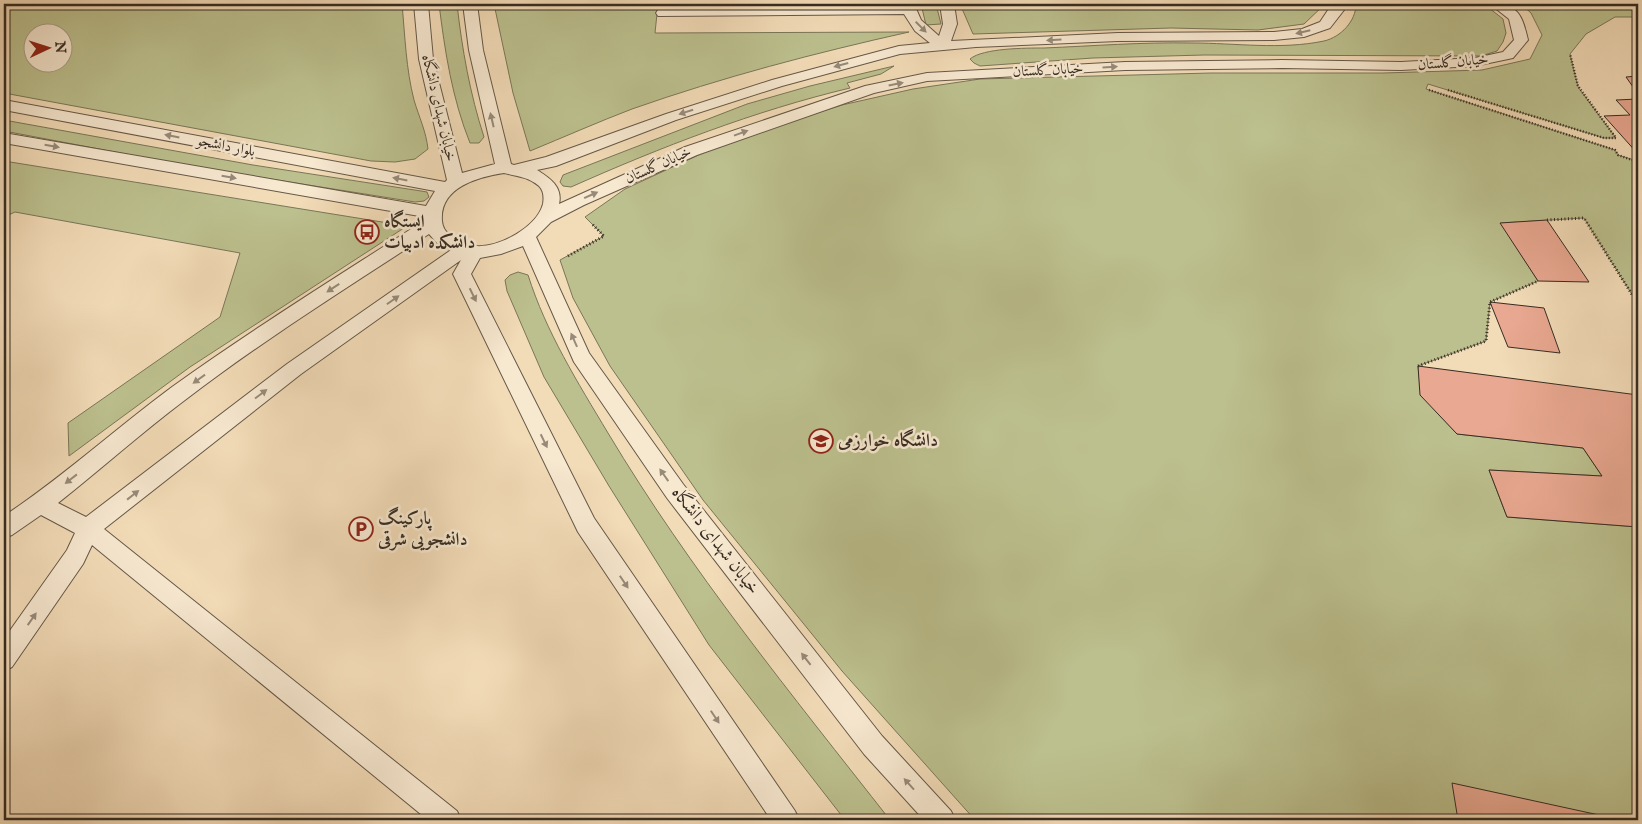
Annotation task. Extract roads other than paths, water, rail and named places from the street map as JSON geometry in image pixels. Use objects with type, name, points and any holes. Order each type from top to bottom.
[{"type":"lane","name":"خیابان شهدای دانشگاه","points":[[422,4],[426,59],[452,185]]},
{"type":"lane","points":[[470,4],[476,50],[511,168]]},
{"type":"lane","points":[[662,13],[907,7],[917,26],[942,46],[950,24],[947,4]]},
{"type":"lane","name":"خیابان گلستان","points":[[511,168],[550,162],[671,117],[777,83],[899,50],[1118,37],[1274,36],[1296,34],[1325,25],[1337,10],[1339,4]]},
{"type":"lane","name":"خیابان گلستان","points":[[548,217],[578,201],[691,150],[870,89],[927,78],[1125,66],[1282,64],[1401,66],[1475,62],[1508,55],[1521,40],[1515,16],[1497,4]]},
{"type":"lane","name":"بلوار دانشجو","points":[[4,105],[452,185]]},
{"type":"lane","name":"بلوار دانشجو","points":[[4,138],[433,218]]},
{"type":"lane","points":[[511,168],[541,179],[548,186],[552,196],[552,206],[548,217],[539,227],[506,247],[470,250],[452,244],[441,237],[434,229],[433,218],[433,208],[439,197],[452,185],[474,173],[511,168]]},
{"type":"lane","points":[[4,528],[40,504],[177,395],[253,340],[433,218]]},
{"type":"lane","name":"خیابان شهدای دانشگاه","points":[[527,236],[581,357],[675,492],[873,745],[942,820]]},
{"type":"lane","points":[[4,659],[75,557],[88,530],[294,369],[470,250]]},
{"type":"lane","points":[[470,250],[462,274],[586,525],[786,820]]},
{"type":"lane","points":[[40,504],[88,530],[448,820]]},
{"type":"place","name":"ایستگاه دانشکده ادبیات","points":[[367,232]]},
{"type":"place","name":"دانشگاه خوارزمی","points":[[821,441]]},
{"type":"place","name":"پارکینگ دانشجویی شرقی","points":[[361,529]]}]
